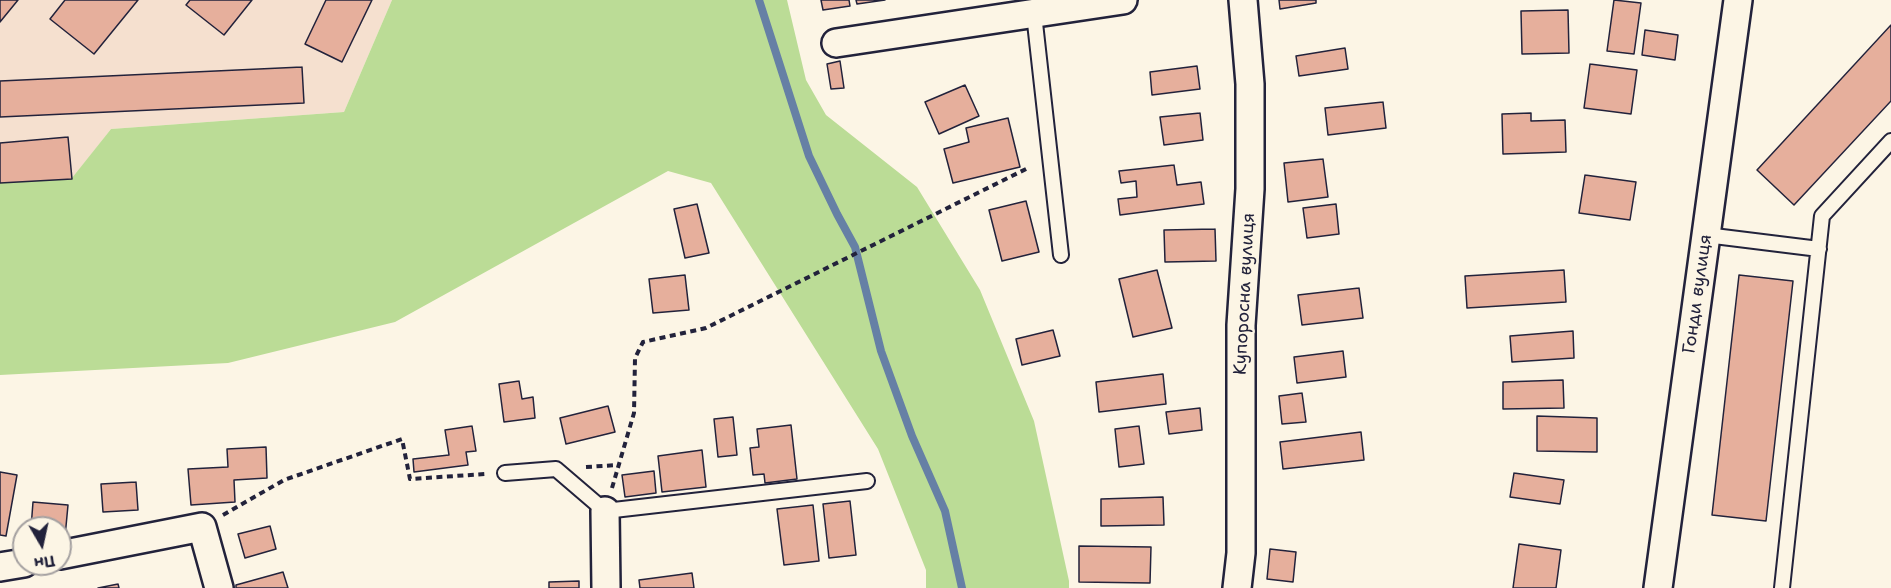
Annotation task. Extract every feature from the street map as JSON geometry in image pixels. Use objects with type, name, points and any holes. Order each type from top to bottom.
[{"type":"street","points":[[836,43],[1123,0]]},
{"type":"street","name":"Купоросна вулиця","points":[[1237,588],[1241,553],[1241,325],[1250,189],[1250,84],[1243,0]]},
{"type":"street","name":"Гонди вулиця","points":[[1658,588],[1738,0]]},
{"type":"street","points":[[605,511],[606,588]]},
{"type":"street","points":[[72,553],[202,527],[219,588]]},
{"type":"lane","points":[[1034,14],[1061,255]]},
{"type":"lane","points":[[1782,588],[1822,216],[1891,141]]},
{"type":"lane","points":[[1706,235],[1819,249]]},
{"type":"lane","points":[[505,472],[556,469],[605,511],[867,481]]},
{"type":"path","points":[[605,511],[634,413],[635,358],[643,342],[706,328],[1050,158]]},
{"type":"path","points":[[202,527],[284,480],[402,439],[410,479],[505,472]]},
{"type":"shaded area","points":[[0,0],[392,0],[344,112],[111,129],[72,179],[0,183]]},
{"type":"green space","points":[[392,0],[787,0],[806,80],[826,115],[917,187],[980,290],[1034,421],[1069,588],[926,588],[926,570],[878,449],[711,183],[668,171],[395,322],[228,363],[0,375],[0,183],[72,178],[111,129],[344,112]]},
{"type":"building","points":[[0,0],[18,0],[0,22]]},
{"type":"building","points":[[65,0],[138,0],[94,54],[50,19]]},
{"type":"building","points":[[190,0],[252,0],[224,35],[186,5]]},
{"type":"building","points":[[326,0],[372,0],[342,62],[305,44]]},
{"type":"building","points":[[821,0],[849,0],[850,6],[823,10]]},
{"type":"building","points":[[856,0],[885,0],[857,4]]},
{"type":"building","points":[[1279,0],[1316,0],[1316,3],[1280,9]]},
{"type":"building","points":[[1614,0],[1641,3],[1634,54],[1607,51]]},
{"type":"building","points":[[1568,10],[1569,53],[1522,54],[1521,11]]},
{"type":"building","points":[[1891,25],[1891,101],[1794,205],[1757,170]]},
{"type":"building","points":[[1645,30],[1678,35],[1675,60],[1642,55]]},
{"type":"building","points":[[1345,48],[1348,69],[1299,76],[1296,56]]},
{"type":"building","points":[[840,61],[844,88],[831,89],[827,64]]},
{"type":"building","points":[[1590,64],[1637,70],[1631,114],[1584,108]]},
{"type":"building","points":[[1197,66],[1200,89],[1152,95],[1150,72]]},
{"type":"building","points":[[302,67],[304,103],[0,117],[0,81]]},
{"type":"building","points":[[965,85],[979,116],[939,134],[925,102]]},
{"type":"building","points":[[1383,102],[1386,128],[1328,135],[1325,108]]},
{"type":"building","points":[[1200,113],[1203,140],[1164,145],[1160,117]]},
{"type":"building","points":[[1531,113],[1531,121],[1565,120],[1566,152],[1503,154],[1502,114]]},
{"type":"building","points":[[1008,118],[1020,167],[953,183],[944,149],[969,142],[966,128]]},
{"type":"building","points":[[68,137],[72,179],[0,183],[0,143]]},
{"type":"building","points":[[1323,159],[1328,197],[1288,202],[1284,163]]},
{"type":"building","points":[[1174,165],[1177,185],[1201,182],[1204,204],[1120,215],[1118,199],[1137,197],[1136,181],[1121,183],[1119,171]]},
{"type":"building","points":[[1585,175],[1636,182],[1630,220],[1579,213]]},
{"type":"building","points":[[1026,201],[1039,252],[1002,261],[989,210]]},
{"type":"building","points":[[697,204],[709,253],[685,258],[674,209]]},
{"type":"building","points":[[1336,204],[1339,234],[1307,238],[1303,208]]},
{"type":"building","points":[[1215,229],[1216,261],[1165,262],[1164,230]]},
{"type":"building","points":[[1157,270],[1172,328],[1133,337],[1119,279]]},
{"type":"building","points":[[1564,270],[1566,302],[1467,308],[1465,276]]},
{"type":"building","points":[[685,275],[689,310],[653,313],[649,279]]},
{"type":"building","points":[[1739,275],[1793,281],[1766,521],[1712,515]]},
{"type":"building","points":[[1359,288],[1363,318],[1302,325],[1298,295]]},
{"type":"building","points":[[1053,330],[1060,356],[1022,365],[1016,339]]},
{"type":"building","points":[[1573,331],[1574,358],[1512,362],[1510,336]]},
{"type":"building","points":[[1343,351],[1346,377],[1297,383],[1294,357]]},
{"type":"building","points":[[1163,374],[1166,404],[1099,412],[1096,382]]},
{"type":"building","points":[[1563,380],[1564,408],[1503,409],[1503,382]]},
{"type":"building","points":[[519,381],[522,399],[533,397],[535,418],[504,422],[499,384]]},
{"type":"building","points":[[1302,393],[1306,422],[1282,424],[1279,396]]},
{"type":"building","points":[[608,406],[615,432],[566,444],[560,418]]},
{"type":"building","points":[[1200,408],[1202,430],[1169,434],[1166,412]]},
{"type":"building","points":[[1537,416],[1597,418],[1597,452],[1537,451]]},
{"type":"building","points":[[733,417],[737,455],[718,457],[714,419]]},
{"type":"building","points":[[791,425],[797,479],[765,483],[764,474],[753,475],[750,448],[759,447],[757,429]]},
{"type":"building","points":[[472,426],[476,451],[466,452],[468,465],[414,472],[413,459],[449,455],[445,430]]},
{"type":"building","points":[[1139,426],[1144,464],[1119,467],[1115,429]]},
{"type":"building","points":[[1361,432],[1364,460],[1283,469],[1280,442]]},
{"type":"building","points":[[266,447],[267,478],[234,480],[235,502],[191,505],[188,469],[228,467],[227,449]]},
{"type":"building","points":[[702,450],[706,487],[662,492],[658,456]]},
{"type":"building","points":[[654,471],[656,493],[625,497],[622,475]]},
{"type":"building","points":[[0,472],[17,475],[6,536],[0,535]]},
{"type":"building","points":[[1514,473],[1564,480],[1560,504],[1510,497]]},
{"type":"building","points":[[136,482],[138,510],[103,512],[101,484]]},
{"type":"building","points":[[1163,497],[1164,525],[1101,526],[1101,499]]},
{"type":"building","points":[[850,501],[856,555],[829,558],[823,504]]},
{"type":"building","points":[[33,502],[68,505],[67,516],[32,516]]},
{"type":"building","points":[[813,505],[819,561],[784,565],[777,509]]},
{"type":"building","points":[[270,526],[276,549],[245,558],[238,534]]},
{"type":"building","points":[[1519,544],[1561,550],[1556,588],[1513,588]]},
{"type":"building","points":[[1079,546],[1151,547],[1150,583],[1079,582]]},
{"type":"building","points":[[1270,549],[1296,552],[1293,582],[1267,579]]},
{"type":"building","points":[[283,572],[288,588],[236,588],[236,585]]},
{"type":"building","points":[[692,573],[694,588],[640,588],[639,580]]},
{"type":"building","points":[[579,581],[579,588],[549,588],[549,582]]},
{"type":"building","points":[[118,584],[119,588],[98,588]]},
{"type":"waterway","points":[[759,0],[809,156],[855,247],[881,351],[912,436],[945,511],[962,588]]}]
